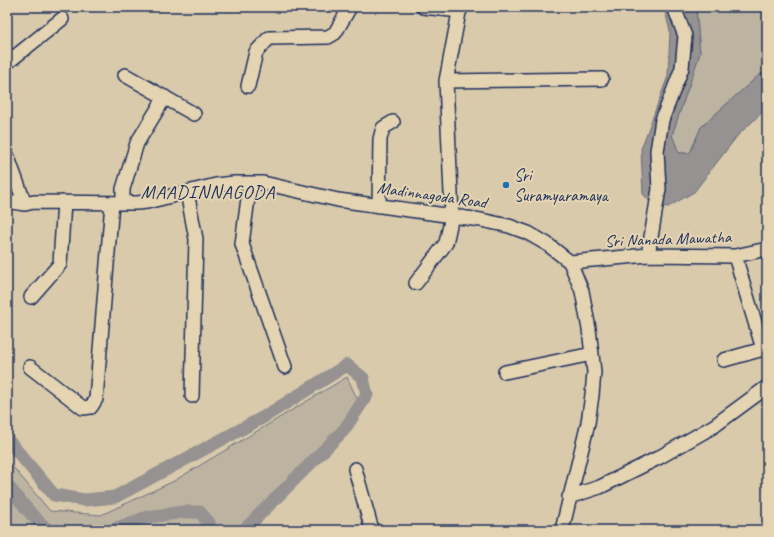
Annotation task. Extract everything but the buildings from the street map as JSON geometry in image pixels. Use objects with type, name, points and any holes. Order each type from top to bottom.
[{"type":"street","points":[[248,86],[256,52],[270,38],[328,37],[335,32],[350,7]]},
{"type":"street","points":[[416,283],[446,243],[452,216],[446,81],[460,9],[422,7]]},
{"type":"street","points":[[648,255],[659,189],[657,151],[662,120],[682,68],[686,36],[674,7]]},
{"type":"street","points":[[7,63],[62,19]]},
{"type":"street","points":[[125,75],[194,114]]},
{"type":"street","points":[[446,81],[602,79]]},
{"type":"street","points":[[30,367],[83,408],[91,407],[96,399],[118,203],[137,143],[165,97]]},
{"type":"street","points":[[379,206],[380,139],[383,128],[393,122]]},
{"type":"street","points":[[7,155],[25,204]]},
{"type":"street","name":"Madinnagoda Road","points":[[7,201],[25,204],[64,202],[147,202],[216,185],[234,183],[263,183],[338,200],[481,220],[509,226],[528,233],[547,244],[570,262],[582,291],[589,329],[594,372],[588,423],[562,530]]},
{"type":"street","points":[[250,183],[242,244],[286,367]]},
{"type":"street","points":[[187,192],[196,239],[192,396]]},
{"type":"street","points":[[31,297],[60,264],[64,202]]},
{"type":"street","name":"Sri Nanada Mawatha","points":[[570,262],[648,255],[735,256],[767,249]]},
{"type":"street","points":[[724,360],[765,348],[735,256]]},
{"type":"street","points":[[504,372],[592,354]]},
{"type":"street","points":[[569,498],[600,487],[658,458],[714,426],[767,387]]},
{"type":"street","points":[[355,469],[372,530]]},
{"type":"shaded area","points":[[664,7],[696,7],[700,53],[672,135],[679,153],[690,153],[701,127],[759,75],[767,72],[767,108],[738,135],[694,192],[668,207],[653,205],[643,194],[641,149],[668,76],[670,31]]},
{"type":"shaded area","points":[[696,7],[767,7],[767,72],[759,75],[701,127],[690,153],[679,153],[672,135],[700,53]]},
{"type":"shaded area","points":[[347,377],[360,405],[239,530],[7,530],[7,460],[50,511],[101,515],[174,481]]},
{"type":"waterway","points":[[7,439],[54,495],[85,500],[115,497],[262,418],[347,365],[363,378],[367,395],[344,430],[244,530]]},
{"type":"waterway","points":[[7,485],[32,515],[48,530]]},
{"type":"waterway","points":[[111,530],[147,517],[184,512],[200,512],[209,523],[204,530]]},
{"type":"place","name":"Sri Suramyaramaya","points":[[506,185]]},
{"type":"district","name":"MAADINNAGODA","points":[[208,192]]}]
